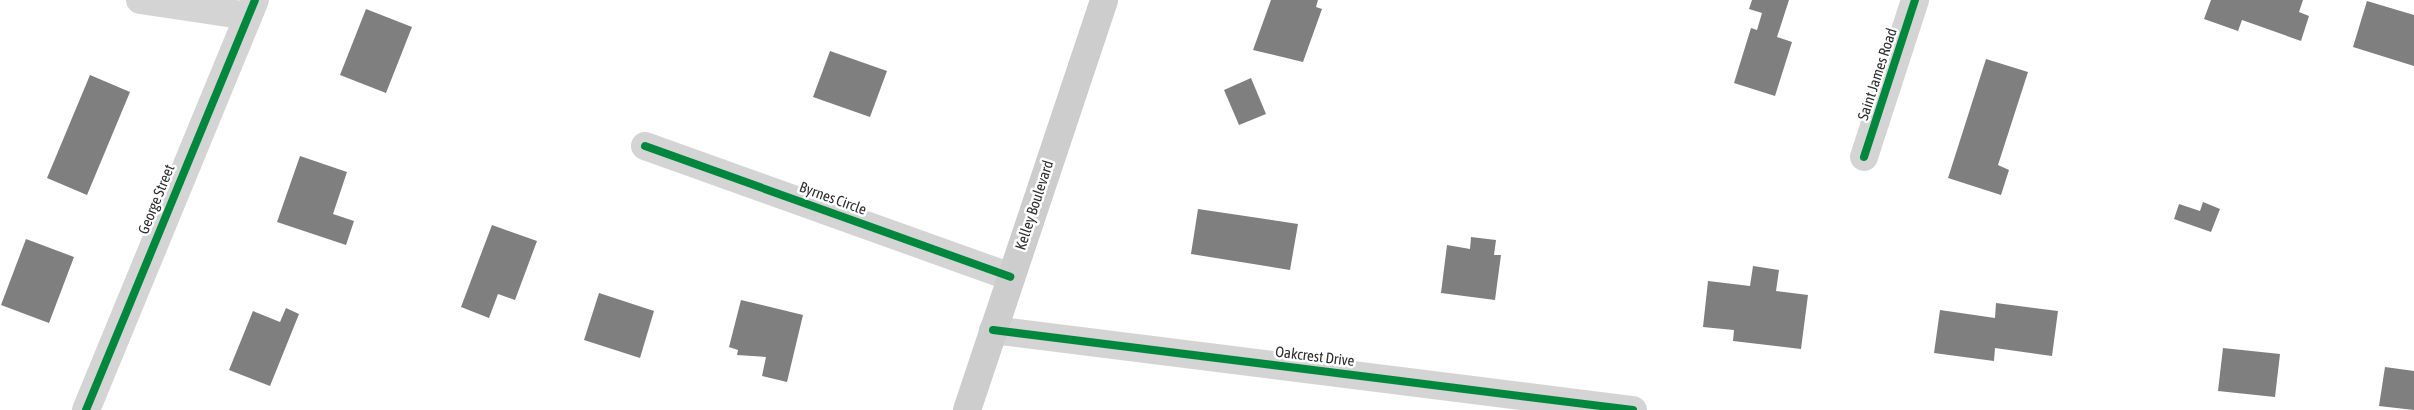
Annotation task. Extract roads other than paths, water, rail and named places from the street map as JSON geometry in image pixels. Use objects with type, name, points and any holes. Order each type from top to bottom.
[{"type":"main road","name":"Kelley Boulevard","points":[[967,410],[1104,0]]},
{"type":"street","points":[[140,0],[252,8]]},
{"type":"street","name":"Saint James Road","points":[[1864,157],[1915,0]]},
{"type":"street","name":"George Street","points":[[86,410],[252,8]]},
{"type":"street","name":"Byrnes Circle","points":[[645,146],[1010,277]]},
{"type":"street","name":"Oakcrest Drive","points":[[993,330],[1633,410]]}]
